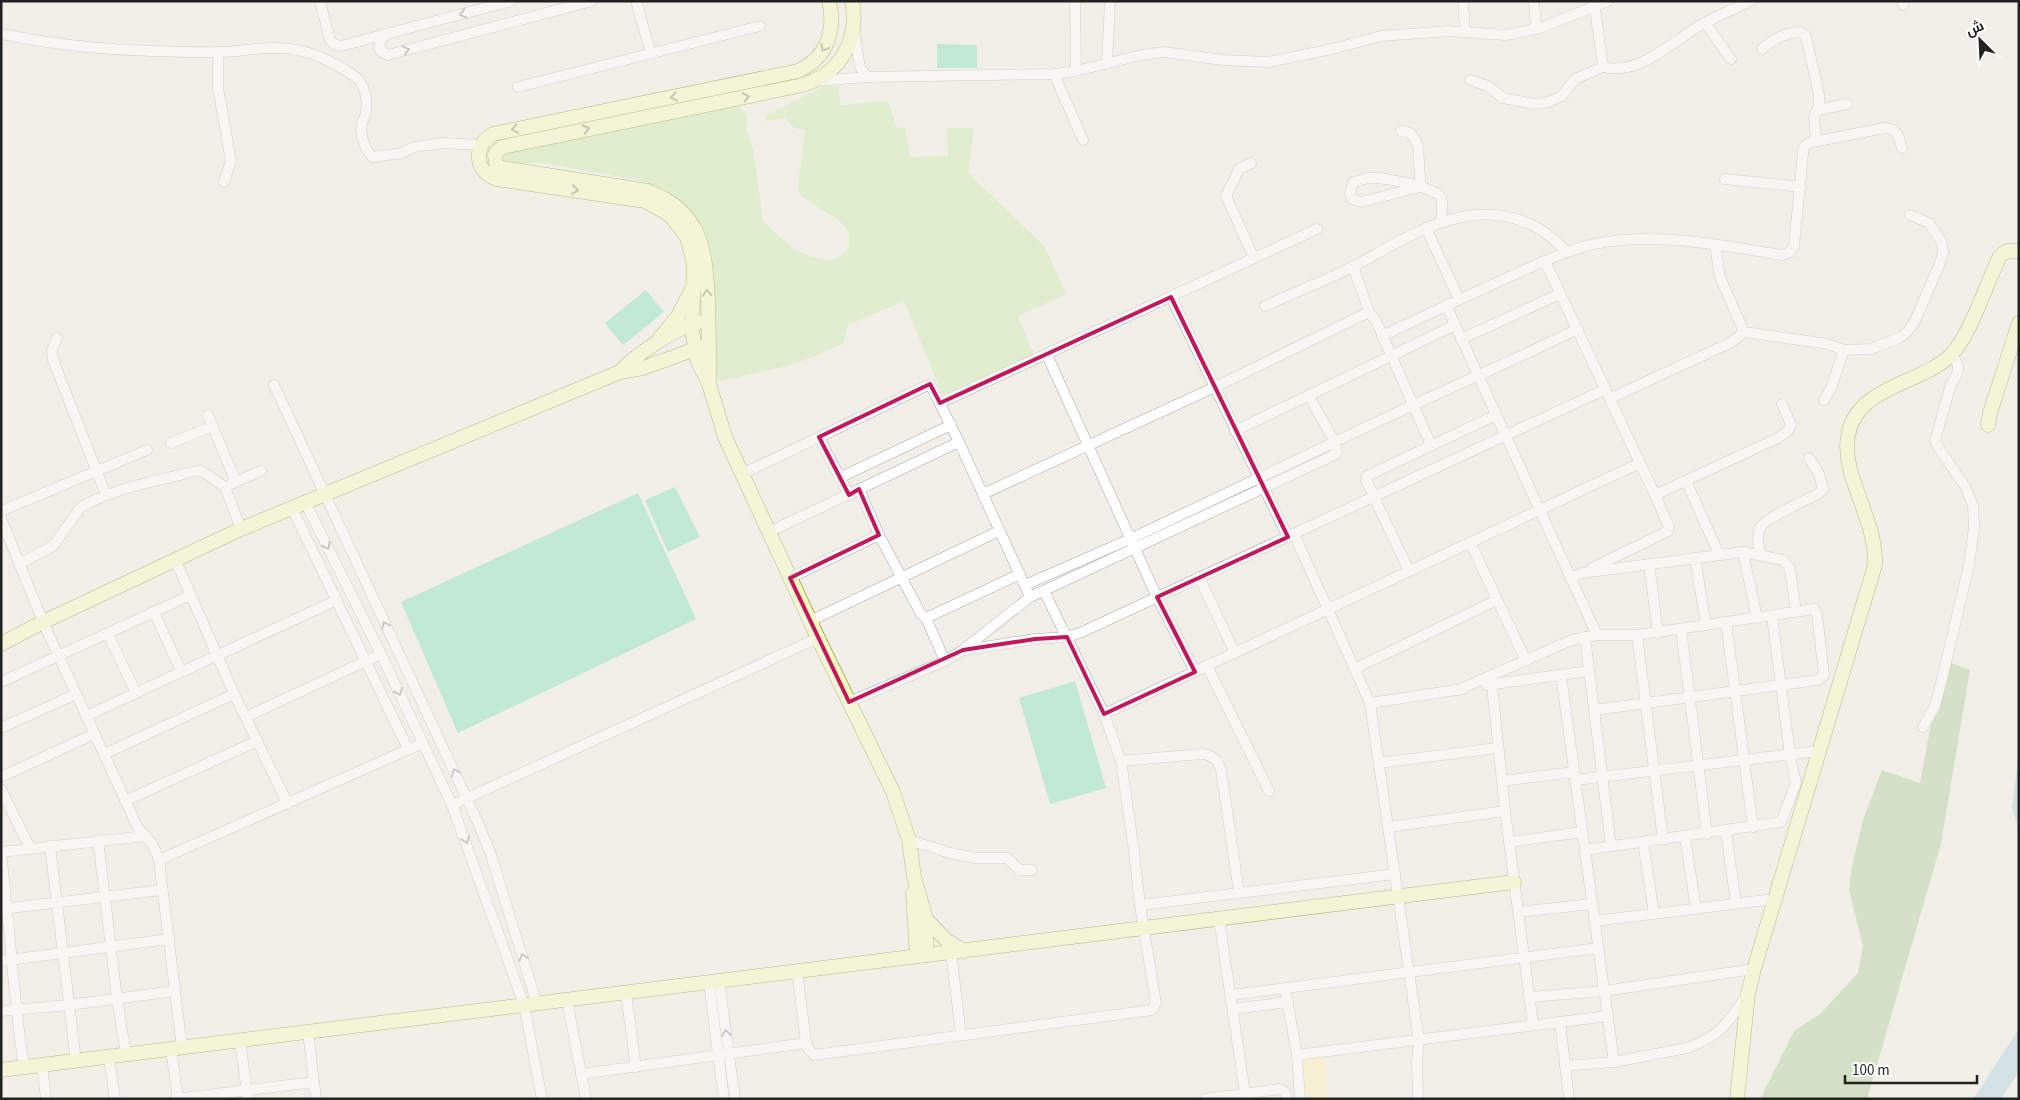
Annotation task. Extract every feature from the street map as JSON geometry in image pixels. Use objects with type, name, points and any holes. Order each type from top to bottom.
[{"type":"street","points":[[320,1],[330,40],[334,44],[341,46],[510,1]]},
{"type":"street","points":[[366,39],[384,54],[391,54],[592,1]]},
{"type":"street","points":[[636,1],[651,54]]},
{"type":"street","points":[[829,1],[832,26],[826,46],[817,59],[798,71],[498,132],[488,136],[481,144],[478,155],[480,166],[491,177],[636,199],[662,210],[676,222],[687,237],[693,255],[692,331],[695,350],[725,437],[848,702],[893,792],[909,840],[920,918],[921,956]]},
{"type":"street","points":[[852,1],[860,67],[867,77]]},
{"type":"street","points":[[1075,1],[1076,71]]},
{"type":"street","points":[[1107,64],[1110,1]]},
{"type":"street","points":[[1463,1],[1465,32]]},
{"type":"street","points":[[1534,1],[1536,29]]},
{"type":"street","points":[[706,379],[709,322],[706,264],[702,243],[689,220],[672,203],[656,194],[639,189],[502,168],[495,161],[495,154],[502,147],[779,90],[814,81],[867,77],[1054,74],[1076,71],[1141,55],[1164,52],[1223,60],[1268,62],[1332,49],[1380,36],[1465,32],[1506,35],[1536,29],[1572,16],[1595,3],[1608,1]]},
{"type":"street","points":[[1470,80],[1488,86],[1503,98],[1534,104],[1548,102],[1562,96],[1575,80],[1603,68],[1609,69],[1636,65],[1650,59],[1705,23],[1751,1]]},
{"type":"street","points":[[1595,3],[1603,68]]},
{"type":"street","points":[[1705,23],[1731,59]]},
{"type":"street","points":[[518,87],[760,26]]},
{"type":"street","points":[[814,81],[829,72],[841,60],[850,44],[854,28]]},
{"type":"street","points":[[1762,49],[1774,38],[1783,34],[1800,32],[1807,39],[1819,96],[1818,110],[1814,117],[1816,141]]},
{"type":"street","points":[[379,48],[381,40],[388,33]]},
{"type":"street","points":[[1,34],[86,46],[149,51],[296,50],[313,55],[355,76],[361,82],[367,102],[362,122],[363,140],[368,153],[374,157],[402,153],[414,147],[443,142],[481,144]]},
{"type":"street","points":[[218,52],[218,88],[232,161],[224,182]]},
{"type":"street","points":[[1054,74],[1083,140]]},
{"type":"street","points":[[1818,110],[1847,104]]},
{"type":"street","points":[[1382,336],[1545,260],[1580,247],[1642,238],[1782,254],[1790,252],[1794,246],[1804,147],[1808,143],[1889,128],[1897,132],[1902,148]]},
{"type":"street","points":[[1401,131],[1410,133],[1418,144],[1420,188]]},
{"type":"street","points":[[1251,163],[1239,169],[1226,196],[1254,258]]},
{"type":"street","points":[[1420,188],[1361,202],[1352,199],[1350,193],[1353,182],[1369,178],[1402,182],[1420,188],[1438,195],[1441,198],[1441,222]]},
{"type":"street","points":[[1725,179],[1801,187]]},
{"type":"street","points":[[1265,306],[1353,266],[1426,228],[1463,216],[1493,215],[1516,219],[1542,230],[1568,252]]},
{"type":"street","points":[[963,650],[1035,639],[1067,638],[1506,436],[1732,342],[1744,332],[1758,332],[1828,344],[1844,350],[1871,349],[1888,343],[1908,331],[1915,321],[1944,252],[1942,243],[1929,222],[1910,215]]},
{"type":"street","points":[[1426,228],[1459,299]]},
{"type":"street","points":[[940,404],[1317,230]]},
{"type":"street","points":[[1715,245],[1720,277],[1744,332]]},
{"type":"street","points":[[1737,1099],[1748,994],[1754,970],[1875,565],[1872,532],[1848,461],[1848,435],[1852,422],[1859,410],[1869,401],[1923,374],[1950,356],[1962,340],[2000,256],[2007,251],[2019,251]]},
{"type":"street","points":[[1545,260],[1669,527],[1668,531],[1570,578]]},
{"type":"street","points":[[1353,266],[1369,312],[1382,336],[1411,405],[1431,445]]},
{"type":"street","points":[[654,346],[678,316],[694,286]]},
{"type":"street","points":[[1461,339],[1560,294]]},
{"type":"street","points":[[1171,297],[1263,488],[1291,535],[1328,610],[1370,703],[1419,1041],[1418,1099]]},
{"type":"street","points":[[1446,305],[1597,635]]},
{"type":"street","points":[[983,494],[1088,447],[1369,312]]},
{"type":"street","points":[[620,372],[635,357],[692,324],[709,322]]},
{"type":"street","points":[[1988,425],[1990,413],[2019,323]]},
{"type":"street","points":[[1235,430],[1455,325]]},
{"type":"street","points":[[848,702],[945,661],[963,650],[1030,597],[1258,478],[1411,405],[1478,377],[1578,329]]},
{"type":"street","points":[[57,338],[52,350],[53,360],[106,495]]},
{"type":"street","points":[[1,644],[42,622],[241,529],[620,372],[643,368],[673,358],[695,350],[709,341]]},
{"type":"street","points":[[1824,400],[1831,388],[1844,350]]},
{"type":"street","points":[[1046,355],[1132,544],[1195,672]]},
{"type":"street","points":[[1923,727],[1935,706],[1943,675],[1969,565],[1974,528],[1973,506],[1966,488],[1935,441],[1951,384],[1958,372],[1956,360],[1950,356]]},
{"type":"street","points":[[673,358],[687,362],[706,379]]},
{"type":"street","points":[[274,384],[467,798],[491,855],[531,1004],[542,1099]]},
{"type":"street","points":[[742,474],[930,384],[959,442],[1030,597]]},
{"type":"street","points":[[1025,584],[1132,544],[1263,488],[1332,456],[1338,452],[1335,442],[1308,396]]},
{"type":"street","points":[[1655,495],[1778,438],[1788,431],[1790,425],[1782,404]]},
{"type":"street","points":[[1409,571],[1366,480],[1367,476],[1496,415]]},
{"type":"street","points":[[208,416],[236,482]]},
{"type":"street","points":[[839,478],[951,425]]},
{"type":"street","points":[[170,443],[212,426]]},
{"type":"street","points":[[819,437],[848,495]]},
{"type":"street","points":[[769,532],[959,442]]},
{"type":"street","points":[[1,511],[147,450]]},
{"type":"street","points":[[1760,555],[1758,540],[1760,528],[1767,520],[1818,494],[1823,489],[1819,474],[1809,458]]},
{"type":"street","points":[[1104,714],[1640,463]]},
{"type":"street","points":[[19,564],[53,546],[80,508],[106,495],[196,471],[202,471],[225,487],[241,529]]},
{"type":"street","points":[[225,487],[261,471]]},
{"type":"street","points":[[1686,481],[1719,554]]},
{"type":"street","points":[[860,489],[879,535],[921,614],[926,618],[945,661]]},
{"type":"street","points":[[299,505],[337,600],[408,749]]},
{"type":"street","points":[[299,505],[381,654],[452,804],[531,1004]]},
{"type":"street","points":[[1,518],[42,622],[138,828],[152,842],[159,860],[175,991],[177,1099],[247,1095],[314,1082]]},
{"type":"street","points":[[810,621],[999,531]]},
{"type":"street","points":[[790,578],[879,535]]},
{"type":"street","points":[[1470,542],[1526,661]]},
{"type":"street","points":[[1743,552],[1756,618]]},
{"type":"street","points":[[1582,573],[1719,554],[1743,552],[1760,555],[1783,560],[1788,563],[1796,612]]},
{"type":"street","points":[[1695,558],[1706,625]]},
{"type":"street","points":[[175,559],[234,694],[288,804]]},
{"type":"street","points":[[1649,564],[1658,632]]},
{"type":"street","points":[[926,618],[1020,574]]},
{"type":"street","points":[[1200,577],[1235,653]]},
{"type":"street","points":[[797,971],[806,1043],[809,1050],[814,1054],[1152,1010],[1156,1003],[1120,761],[1104,714],[1044,590]]},
{"type":"street","points":[[1,682],[190,595]]},
{"type":"street","points":[[86,716],[337,600]]},
{"type":"street","points":[[1354,669],[1497,600]]},
{"type":"street","points":[[1458,690],[1572,640],[1585,637],[1597,635],[1637,636],[1814,609],[1817,614],[1824,675],[1818,680],[1594,710]]},
{"type":"street","points":[[154,612],[181,671]]},
{"type":"street","points":[[1585,850],[1753,828],[1781,822],[1796,783],[1790,755],[1772,616]]},
{"type":"street","points":[[1726,622],[1753,828]]},
{"type":"street","points":[[1681,629],[1700,765],[1707,834]]},
{"type":"street","points":[[108,634],[136,692]]},
{"type":"street","points":[[1637,636],[1663,840]]},
{"type":"street","points":[[1585,637],[1611,846]]},
{"type":"street","points":[[452,804],[818,638]]},
{"type":"street","points":[[246,717],[381,654]]},
{"type":"street","points":[[1207,666],[1269,791]]},
{"type":"street","points":[[1370,703],[1589,670]]},
{"type":"street","points":[[1561,675],[1614,1062]]},
{"type":"street","points":[[1492,685],[1497,748],[1533,1025]]},
{"type":"street","points":[[1,728],[76,694]]},
{"type":"street","points":[[104,754],[234,694]]},
{"type":"street","points":[[1,777],[94,734]]},
{"type":"street","points":[[126,801],[258,741]]},
{"type":"street","points":[[159,860],[423,743]]},
{"type":"street","points":[[1379,763],[1497,748]]},
{"type":"street","points":[[1502,781],[1575,776],[1602,777],[1819,751]]},
{"type":"street","points":[[1120,761],[1201,754],[1210,755],[1217,761],[1221,770],[1239,892]]},
{"type":"street","points":[[2,794],[30,848]]},
{"type":"street","points":[[1388,827],[1505,811]]},
{"type":"street","points":[[1726,831],[1736,904]]},
{"type":"street","points":[[1510,842],[1582,832]]},
{"type":"street","points":[[24,1067],[6,960],[1,853],[98,840],[146,836]]},
{"type":"street","points":[[1684,837],[1696,909]]},
{"type":"street","points":[[98,840],[117,998],[126,1055]]},
{"type":"street","points":[[909,840],[950,853],[976,858],[1007,858],[1020,870],[1032,870]]},
{"type":"street","points":[[1643,842],[1654,914]]},
{"type":"street","points":[[50,846],[76,1061]]},
{"type":"street","points":[[1140,905],[1395,874]]},
{"type":"street","points":[[1,1070],[1514,882]]},
{"type":"street","points":[[4,909],[162,890]]},
{"type":"street","points":[[1595,921],[1774,899]]},
{"type":"street","points":[[1518,912],[1592,904]]},
{"type":"street","points":[[920,918],[958,951],[962,1035]]},
{"type":"street","points":[[896,959],[906,948],[920,918]]},
{"type":"street","points":[[1219,919],[1232,995],[1245,1093]]},
{"type":"street","points":[[6,960],[169,939]]},
{"type":"street","points":[[1232,995],[1598,948]]},
{"type":"street","points":[[1530,997],[1604,990],[1754,970]]},
{"type":"street","points":[[714,982],[723,1055],[724,1099]]},
{"type":"street","points":[[1285,988],[1296,1056],[1300,1099]]},
{"type":"street","points":[[1,1011],[69,1005],[175,991]]},
{"type":"street","points":[[626,993],[636,1067]]},
{"type":"street","points":[[1565,1066],[1614,1062],[1687,1048],[1708,1040],[1728,1021],[1748,994]]},
{"type":"street","points":[[567,1000],[586,1099]]},
{"type":"street","points":[[1233,1009],[1288,1002]]},
{"type":"street","points":[[1296,1056],[1608,1016]]},
{"type":"street","points":[[1560,1022],[1569,1099]]},
{"type":"street","points":[[308,1032],[316,1099]]},
{"type":"street","points":[[240,1040],[247,1095]]},
{"type":"street","points":[[581,1074],[806,1043]]},
{"type":"street","points":[[723,1055],[735,1099]]},
{"type":"street","points":[[109,1057],[115,1099]]},
{"type":"street","points":[[42,1065],[46,1099]]},
{"type":"street","points":[[1205,1099],[1280,1089],[1285,1092],[1287,1099]]},
{"type":"highlighted area","points":[[1171,297],[1288,537],[1157,597],[1195,672],[1104,714],[1067,637],[1035,639],[963,650],[849,702],[790,578],[879,535],[859,489],[849,495],[819,437],[930,384],[940,403]]},
{"type":"green space","points":[[937,44],[977,45],[977,68],[937,68]]},
{"type":"green space","points":[[824,86],[839,87],[840,105],[888,101],[897,128],[905,127],[910,157],[948,156],[947,128],[974,128],[968,173],[1045,247],[1066,294],[1018,316],[1034,355],[944,398],[904,301],[848,325],[843,344],[792,365],[719,381],[712,358],[710,313],[678,201],[664,189],[638,180],[543,163],[501,163],[497,153],[730,106],[740,107],[745,112],[747,119],[746,128],[753,148],[763,220],[782,239],[809,256],[826,260],[834,259],[845,252],[848,247],[849,241],[846,229],[837,219],[800,195],[798,186],[805,130],[794,128],[785,118],[765,121],[767,115]]},
{"type":"green space","points":[[646,290],[664,312],[623,345],[605,323]]},
{"type":"green space","points":[[675,487],[700,537],[668,552],[645,500]]},
{"type":"green space","points":[[638,493],[696,619],[458,733],[401,602]]},
{"type":"green space","points":[[1943,660],[1970,670],[1941,844],[1867,1099],[1760,1099],[1794,1031],[1820,1014],[1858,973],[1863,946],[1849,890],[1852,866],[1863,820],[1882,770],[1920,783]]},
{"type":"green space","points":[[1075,681],[1106,788],[1050,804],[1019,698]]},
{"type":"sand","points":[[1323,1052],[1329,1099],[1297,1099],[1292,1056]]},
{"type":"water","points":[[2019,752],[2019,831],[2012,807]]},
{"type":"water","points":[[2019,1029],[2019,1072],[2001,1099],[1973,1099]]}]
